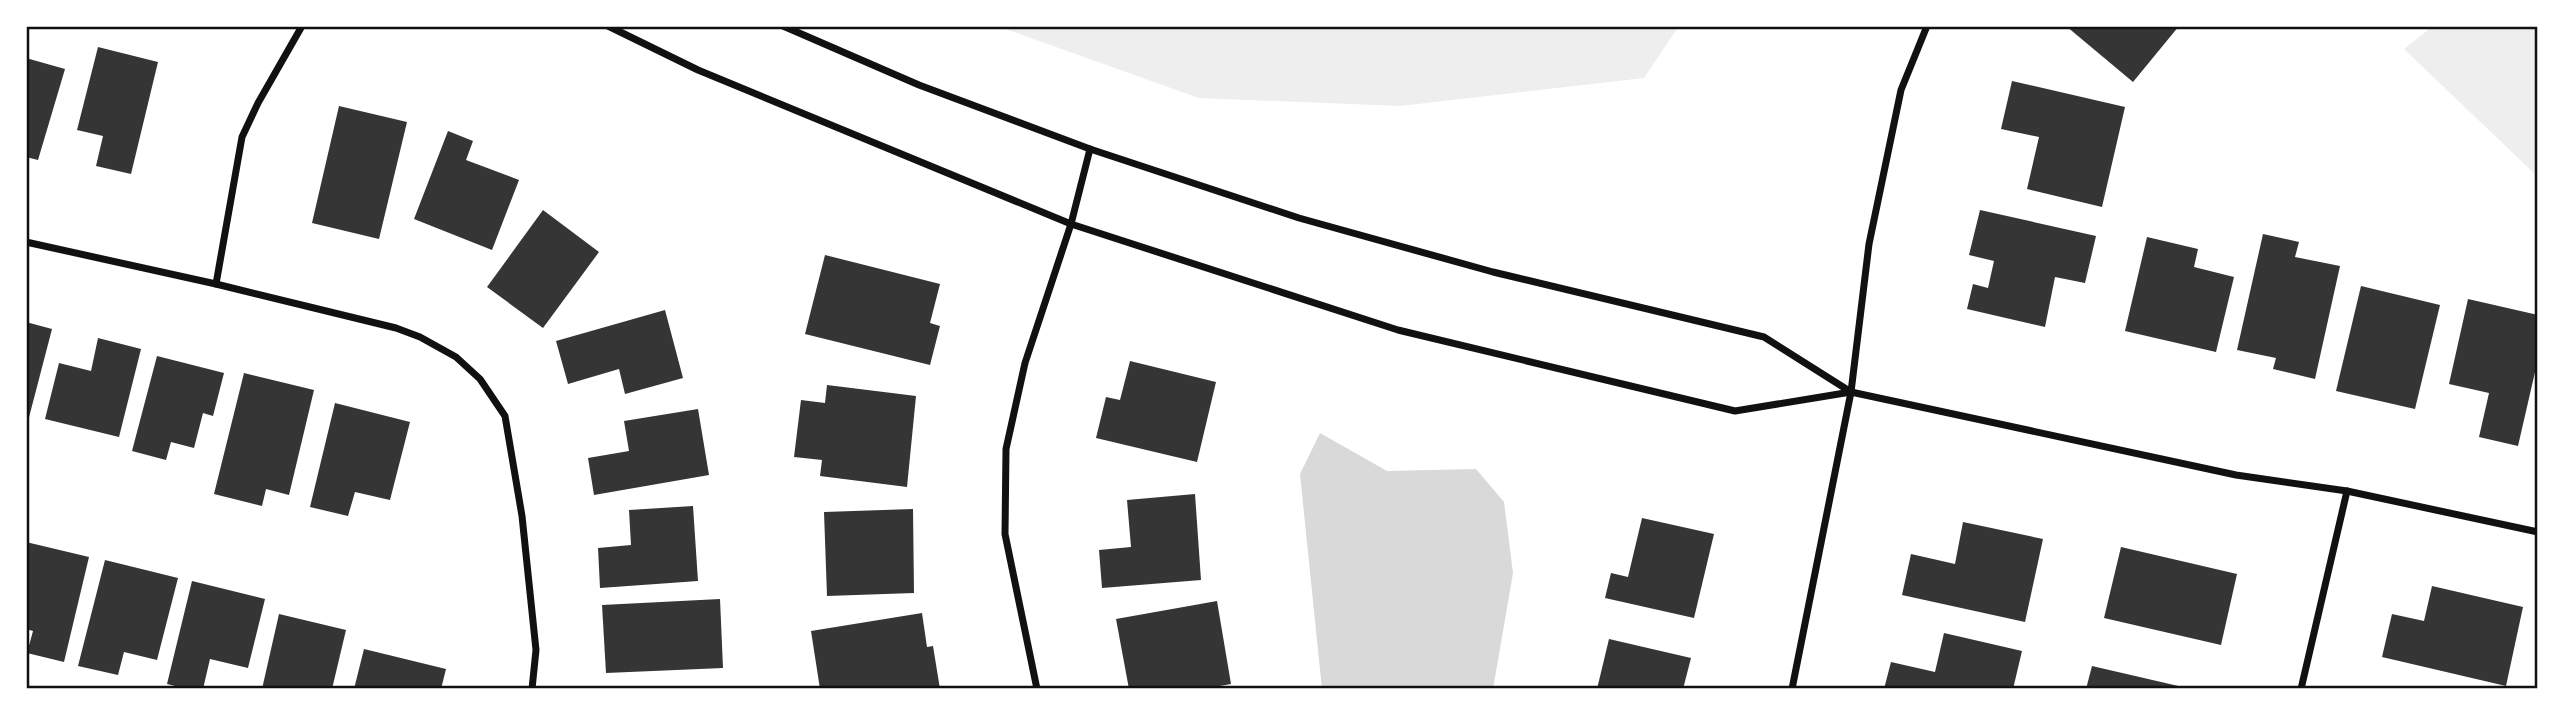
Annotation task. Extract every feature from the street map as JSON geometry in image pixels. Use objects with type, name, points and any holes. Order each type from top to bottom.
[{"type":"street","points":[[216,284],[242,137],[302,26]]},
{"type":"street","points":[[608,26],[698,70],[1071,224],[1398,330],[1735,411],[1851,392]]},
{"type":"street","points":[[783,26],[919,85],[1090,149],[1299,218],[1493,272],[1764,337],[1851,392],[2236,475],[2347,491],[2538,532]]},
{"type":"street","points":[[1792,689],[1851,392],[1869,244],[1901,90],[1927,26]]},
{"type":"street","points":[[1037,689],[1005,534],[1006,449],[1025,363],[1071,224],[1090,149]]},
{"type":"street","points":[[26,242],[216,284],[396,328],[420,337],[456,357],[481,379],[505,416],[522,516],[536,650],[532,689]]},
{"type":"street","points":[[2301,689],[2347,491]]},
{"type":"shaded area","points":[[997,26],[1679,26],[1644,78],[1400,106],[1199,98]]},
{"type":"shaded area","points":[[2433,26],[2538,26],[2538,177],[2404,49]]},
{"type":"shaded area","points":[[1320,433],[1387,471],[1476,469],[1504,502],[1513,573],[1493,689],[1322,689],[1300,474]]},
{"type":"building","points":[[2066,26],[2179,26],[2133,82]]},
{"type":"building","points":[[98,47],[158,62],[131,174],[96,166],[103,136],[77,130]]},
{"type":"building","points":[[26,58],[65,69],[38,160],[26,157]]},
{"type":"building","points":[[2012,81],[2125,107],[2102,207],[2027,189],[2039,137],[2001,129]]},
{"type":"building","points":[[339,106],[407,122],[379,239],[312,223]]},
{"type":"building","points":[[448,131],[473,141],[466,160],[519,180],[492,250],[414,219]]},
{"type":"building","points":[[543,210],[599,252],[543,328],[487,287]]},
{"type":"building","points":[[1980,210],[2096,236],[2085,283],[2055,277],[2045,327],[1967,309],[1973,284],[1988,288],[1994,261],[1969,255]]},
{"type":"building","points":[[2263,234],[2299,242],[2295,257],[2340,266],[2315,379],[2273,369],[2276,358],[2237,350]]},
{"type":"building","points":[[2147,237],[2198,249],[2194,267],[2234,277],[2216,352],[2125,331]]},
{"type":"building","points":[[825,255],[940,284],[930,323],[940,326],[930,365],[805,334]]},
{"type":"building","points":[[2361,286],[2440,305],[2415,409],[2336,391]]},
{"type":"building","points":[[2468,299],[2538,315],[2538,359],[2518,446],[2479,437],[2489,393],[2449,384]]},
{"type":"building","points":[[665,310],[683,378],[625,394],[619,369],[568,384],[556,341]]},
{"type":"building","points":[[26,322],[52,329],[27,425],[26,425]]},
{"type":"building","points":[[98,338],[141,349],[119,437],[45,419],[59,363],[91,371]]},
{"type":"building","points":[[157,356],[224,373],[213,416],[203,413],[194,448],[171,442],[166,460],[132,451]]},
{"type":"building","points":[[1130,361],[1216,382],[1197,462],[1096,438],[1106,397],[1120,400]]},
{"type":"building","points":[[244,373],[314,390],[289,495],[266,489],[262,506],[214,494]]},
{"type":"building","points":[[827,385],[916,396],[907,487],[820,476],[822,460],[794,457],[801,400],[825,403]]},
{"type":"building","points":[[335,403],[410,422],[390,500],[355,492],[348,516],[310,507]]},
{"type":"building","points":[[698,409],[709,475],[594,495],[588,458],[629,451],[624,421]]},
{"type":"building","points":[[1195,494],[1201,580],[1102,588],[1099,550],[1131,547],[1127,500]]},
{"type":"building","points":[[693,506],[698,581],[600,588],[598,548],[631,545],[629,510]]},
{"type":"building","points":[[913,509],[914,593],[827,596],[824,512]]},
{"type":"building","points":[[1642,518],[1714,534],[1694,618],[1605,598],[1611,573],[1628,577]]},
{"type":"building","points":[[1963,522],[2043,539],[2025,622],[1902,595],[1911,554],[1955,564]]},
{"type":"building","points":[[26,542],[89,557],[64,662],[27,653],[33,631],[26,629]]},
{"type":"building","points":[[2121,547],[2237,574],[2221,645],[2104,618]]},
{"type":"building","points":[[105,560],[178,578],[157,660],[124,652],[118,675],[78,666]]},
{"type":"building","points":[[192,581],[265,599],[248,668],[210,659],[203,689],[187,689],[167,684]]},
{"type":"building","points":[[2432,586],[2523,607],[2506,686],[2382,657],[2392,614],[2424,621]]},
{"type":"building","points":[[720,599],[723,668],[606,673],[602,605]]},
{"type":"building","points":[[1217,601],[1231,684],[1203,689],[1129,689],[1116,619]]},
{"type":"building","points":[[922,613],[927,647],[933,646],[940,689],[820,689],[811,631]]},
{"type":"building","points":[[279,614],[346,630],[332,689],[262,689]]},
{"type":"building","points":[[1944,633],[2022,651],[2013,689],[1884,689],[1891,662],[1935,672]]},
{"type":"building","points":[[1609,639],[1691,658],[1683,689],[1597,689]]},
{"type":"building","points":[[364,649],[446,669],[441,689],[354,689]]},
{"type":"building","points":[[2092,666],[2187,688],[2187,689],[2086,689]]}]
